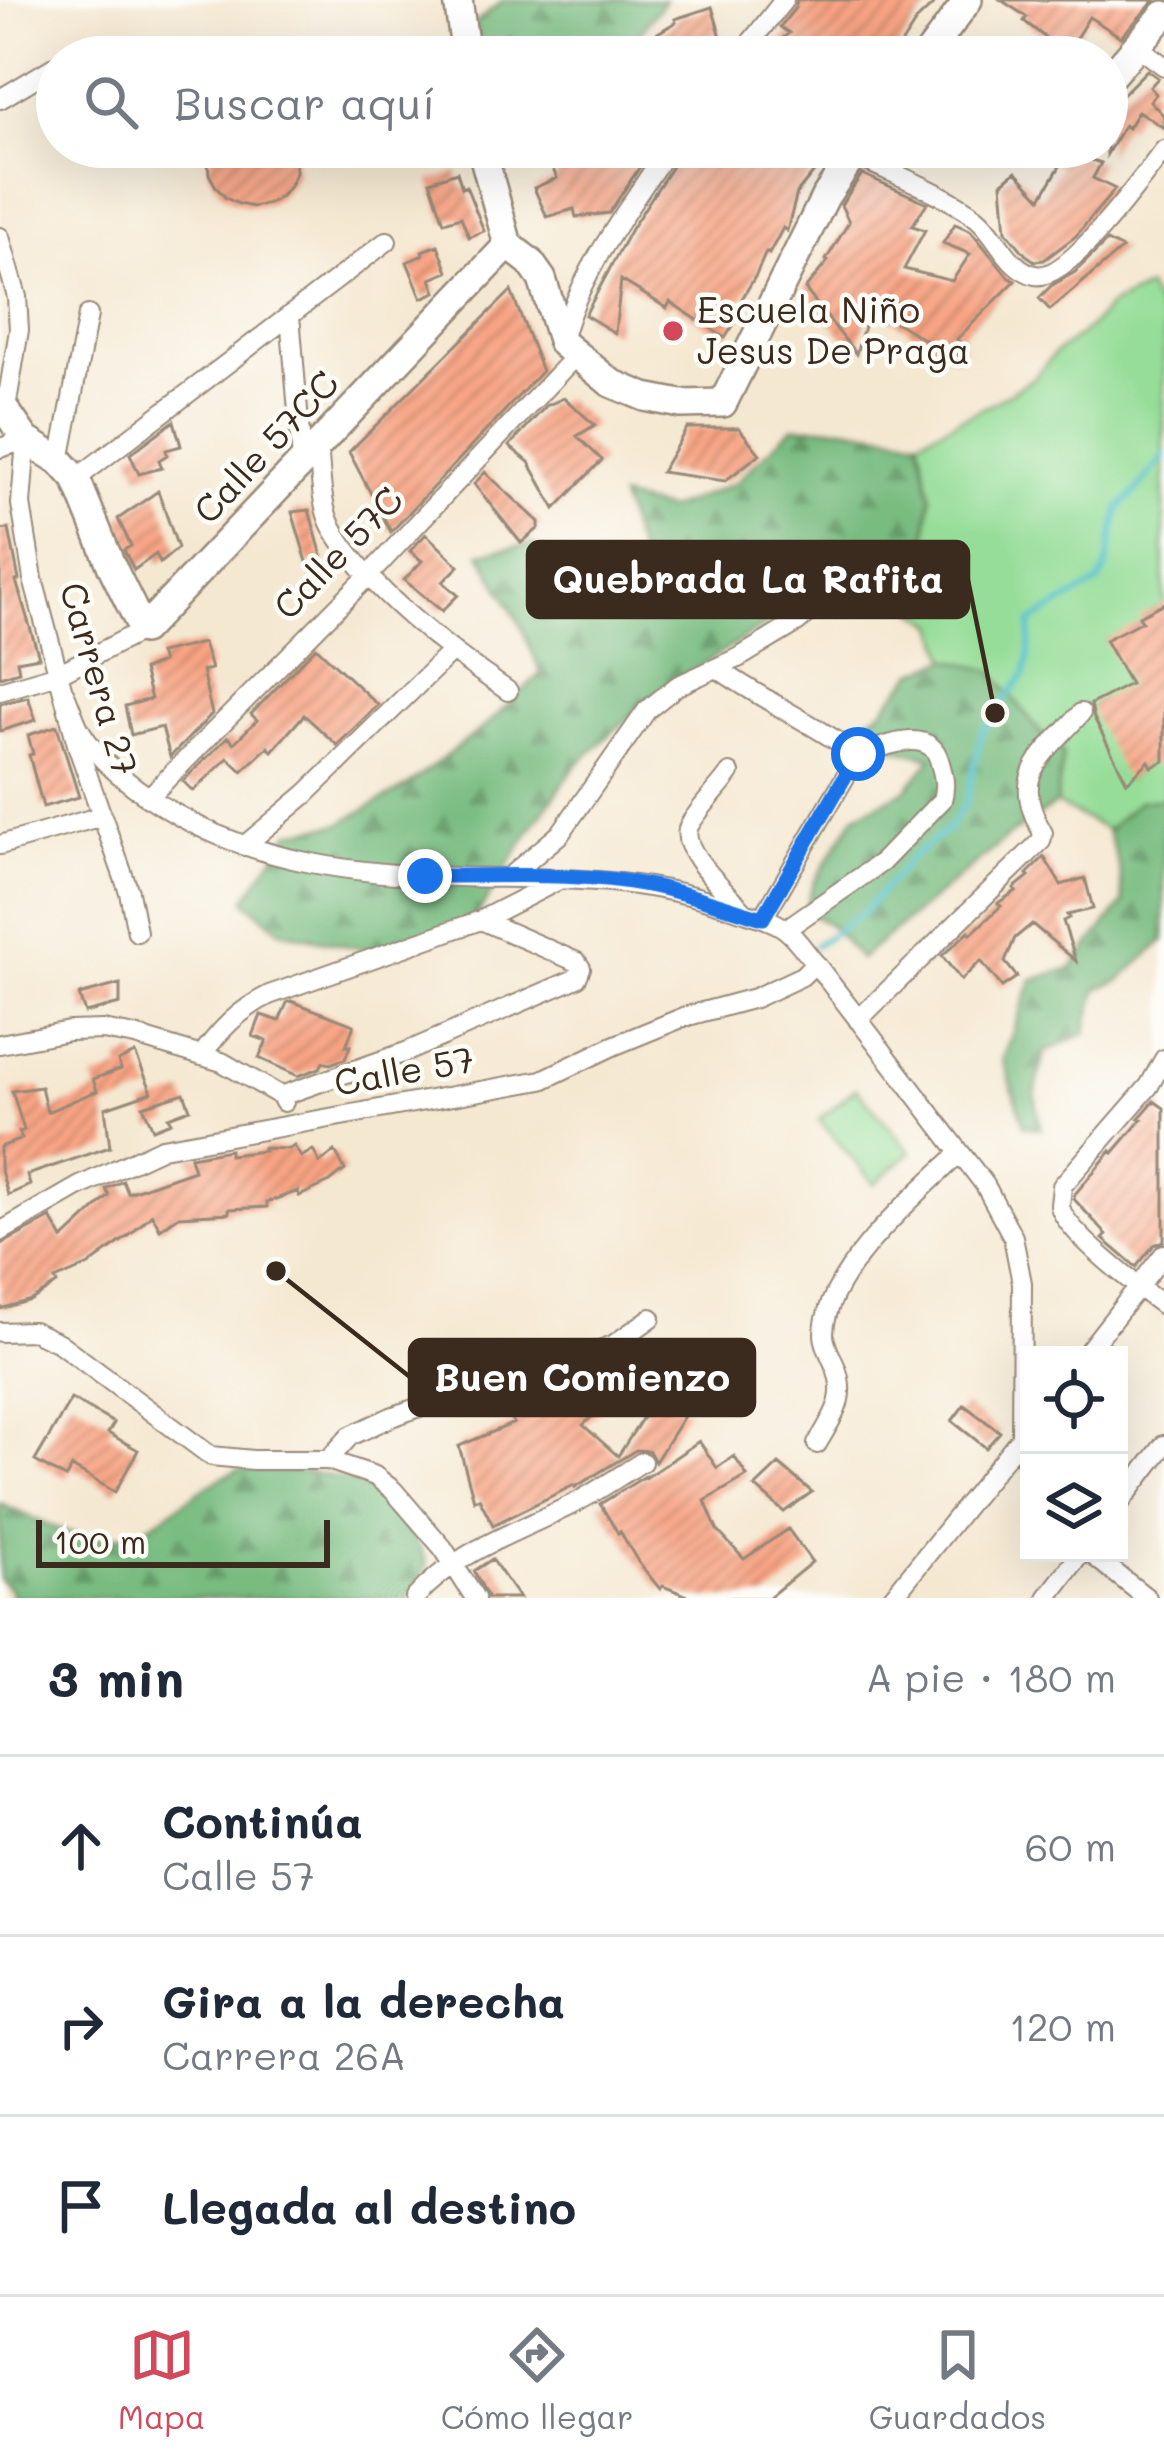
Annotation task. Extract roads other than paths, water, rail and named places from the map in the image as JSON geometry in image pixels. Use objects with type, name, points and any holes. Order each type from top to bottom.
[{"type":"street","points":[[458,0],[463,36]]},
{"type":"street","points":[[756,36],[784,0]]},
{"type":"street","points":[[943,36],[968,0]]},
{"type":"street","points":[[1128,56],[1164,15]]},
{"type":"street","points":[[1137,46],[1164,66]]},
{"type":"street","points":[[0,99],[36,78]]},
{"type":"street","points":[[888,168],[979,219],[1016,264],[1036,276],[1051,274],[1081,252],[1164,150]]},
{"type":"street","points":[[488,168],[508,244],[542,279],[569,349],[610,383],[681,404],[722,403],[825,197],[845,168]]},
{"type":"street","points":[[569,349],[570,310],[590,269],[655,168]]},
{"type":"street","points":[[0,237],[17,297],[19,331],[3,405],[13,444],[68,470]]},
{"type":"street","points":[[68,470],[387,241]]},
{"type":"street","name":"Calle 57CC","points":[[58,674],[143,630],[508,244]]},
{"type":"street","points":[[88,315],[68,470],[143,630]]},
{"type":"street","points":[[290,315],[310,453],[333,529],[369,575],[451,652],[508,691]]},
{"type":"street","name":"Calle 57C","points":[[148,798],[369,575],[569,349]]},
{"type":"street","name":"Carrera 27","points":[[13,444],[33,579],[78,748],[128,892],[137,932]]},
{"type":"street","points":[[509,877],[560,834],[647,710],[677,686],[740,657],[797,622],[840,585],[871,574],[947,584]]},
{"type":"street","points":[[244,846],[306,794],[451,652]]},
{"type":"street","points":[[717,668],[858,754]]},
{"type":"street","points":[[0,691],[58,674]]},
{"type":"street","points":[[65,694],[80,729],[97,752],[148,798],[244,846],[303,862],[425,876],[563,877],[644,884],[711,900],[786,929],[985,1185],[1012,1237],[1022,1283],[1023,1346]]},
{"type":"street","points":[[857,1020],[1041,842],[1043,833],[1032,814],[1027,784],[1036,763],[1082,713]]},
{"type":"street","points":[[755,916],[858,754],[908,740],[938,750],[946,787],[942,800],[883,862],[786,929]]},
{"type":"street","points":[[730,773],[688,829],[687,842],[692,855],[755,916]]},
{"type":"street","points":[[0,845],[102,816]]},
{"type":"street","points":[[202,1056],[224,1026],[250,1004],[482,920],[563,877]]},
{"type":"street","name":"Calle 57","points":[[281,1096],[406,1052],[577,978],[581,968],[568,957],[482,920]]},
{"type":"street","name":"Calle 57","points":[[0,1232],[78,1187],[162,1148],[542,1080],[683,1017],[755,998],[802,976],[815,964]]},
{"type":"street","points":[[0,1044],[68,1031],[103,1030],[202,1056],[222,1062],[281,1096],[294,1122]]},
{"type":"street","points":[[1164,1059],[1156,1089],[1062,1186],[1060,1205],[1066,1220],[1164,1306]]},
{"type":"street","points":[[817,1444],[841,1400],[842,1384],[824,1337],[829,1309],[849,1271],[883,1227],[960,1153]]},
{"type":"street","points":[[1092,1346],[1164,1255]]},
{"type":"street","points":[[328,1460],[350,1436],[391,1417],[538,1365],[613,1345],[650,1318]]},
{"type":"street","points":[[0,1332],[33,1331],[59,1343],[211,1456],[328,1460],[375,1476],[393,1490],[454,1564],[475,1598]]},
{"type":"street","points":[[892,1598],[1020,1438]]},
{"type":"street","points":[[1128,1492],[1164,1445]]},
{"type":"street","points":[[415,1598],[473,1551],[578,1501],[642,1462]]},
{"type":"street","points":[[1047,1598],[1078,1562]]},
{"type":"street","points":[[1098,1562],[1147,1598]]},
{"type":"waterway","points":[[815,945],[861,915],[913,856],[948,830],[966,802],[982,732],[1025,674],[1031,622],[1099,582],[1119,508],[1164,456]]},
{"type":"place","name":"Escuela Niño Jesus De Praga","points":[[673,331]]},
{"type":"place","name":"Quebrada La Rafita","points":[[995,713]]},
{"type":"place","name":"Buen Comienzo","points":[[276,1271]]}]
